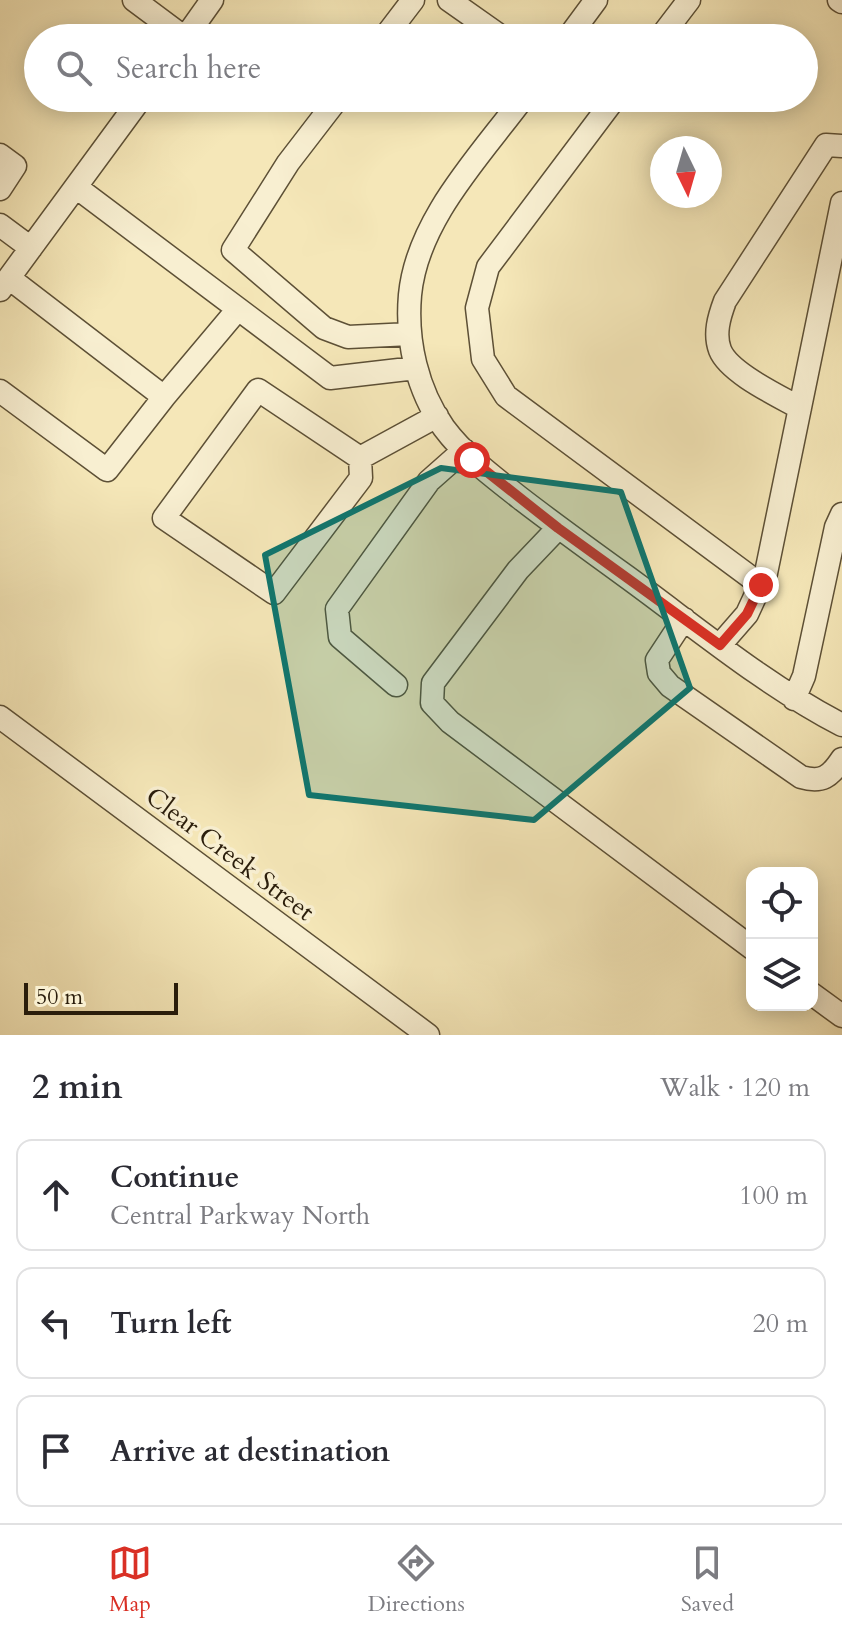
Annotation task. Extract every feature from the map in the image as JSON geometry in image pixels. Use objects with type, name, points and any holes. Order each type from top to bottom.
[{"type":"street","points":[[134,0],[166,24]]},
{"type":"street","points":[[195,24],[212,0]]},
{"type":"street","points":[[395,24],[413,0]]},
{"type":"street","points":[[449,0],[483,24]]},
{"type":"street","points":[[578,24],[596,0]]},
{"type":"street","points":[[671,24],[689,0]]},
{"type":"street","points":[[131,112],[4,284],[164,397]]},
{"type":"street","points":[[327,112],[288,163],[233,250],[324,328],[348,337],[410,334]]},
{"type":"street","points":[[513,112],[436,216],[419,253],[414,273],[410,293],[410,334],[416,368],[437,416],[472,460],[558,528],[794,699],[842,725]]},
{"type":"street","points":[[604,112],[488,267],[477,308],[483,359],[506,396],[761,585]]},
{"type":"street","points":[[800,408],[736,369],[720,352],[717,334],[719,318],[725,301],[826,145],[842,146]]},
{"type":"street","points":[[0,155],[15,166],[0,189]]},
{"type":"street","points":[[76,187],[330,378],[416,368]]},
{"type":"street","points":[[720,645],[747,614],[766,573],[842,203]]},
{"type":"street","points":[[0,225],[31,248]]},
{"type":"street","points":[[0,391],[107,470],[238,309]]},
{"type":"street","points":[[258,390],[360,458],[361,478],[274,593],[164,518],[258,390]]},
{"type":"street","points":[[360,458],[437,416]]},
{"type":"street","points":[[396,685],[340,637],[337,609],[429,481],[464,450]]},
{"type":"street","points":[[794,699],[804,676],[836,527],[842,514]]},
{"type":"street","points":[[558,528],[518,570],[433,683],[432,703],[450,722],[746,944]]},
{"type":"street","points":[[684,619],[657,660],[659,673],[670,686],[801,777],[814,781],[833,773],[842,759]]},
{"type":"street","name":"Clear Creek Street","points":[[0,717],[428,1035]]},
{"type":"street","points":[[818,998],[842,1016]]},
{"type":"highlighted area","points":[[441,468],[621,492],[690,688],[534,820],[309,795],[265,555]]},
{"type":"route","points":[[472,460],[558,528],[720,645],[747,614],[761,585]]}]
